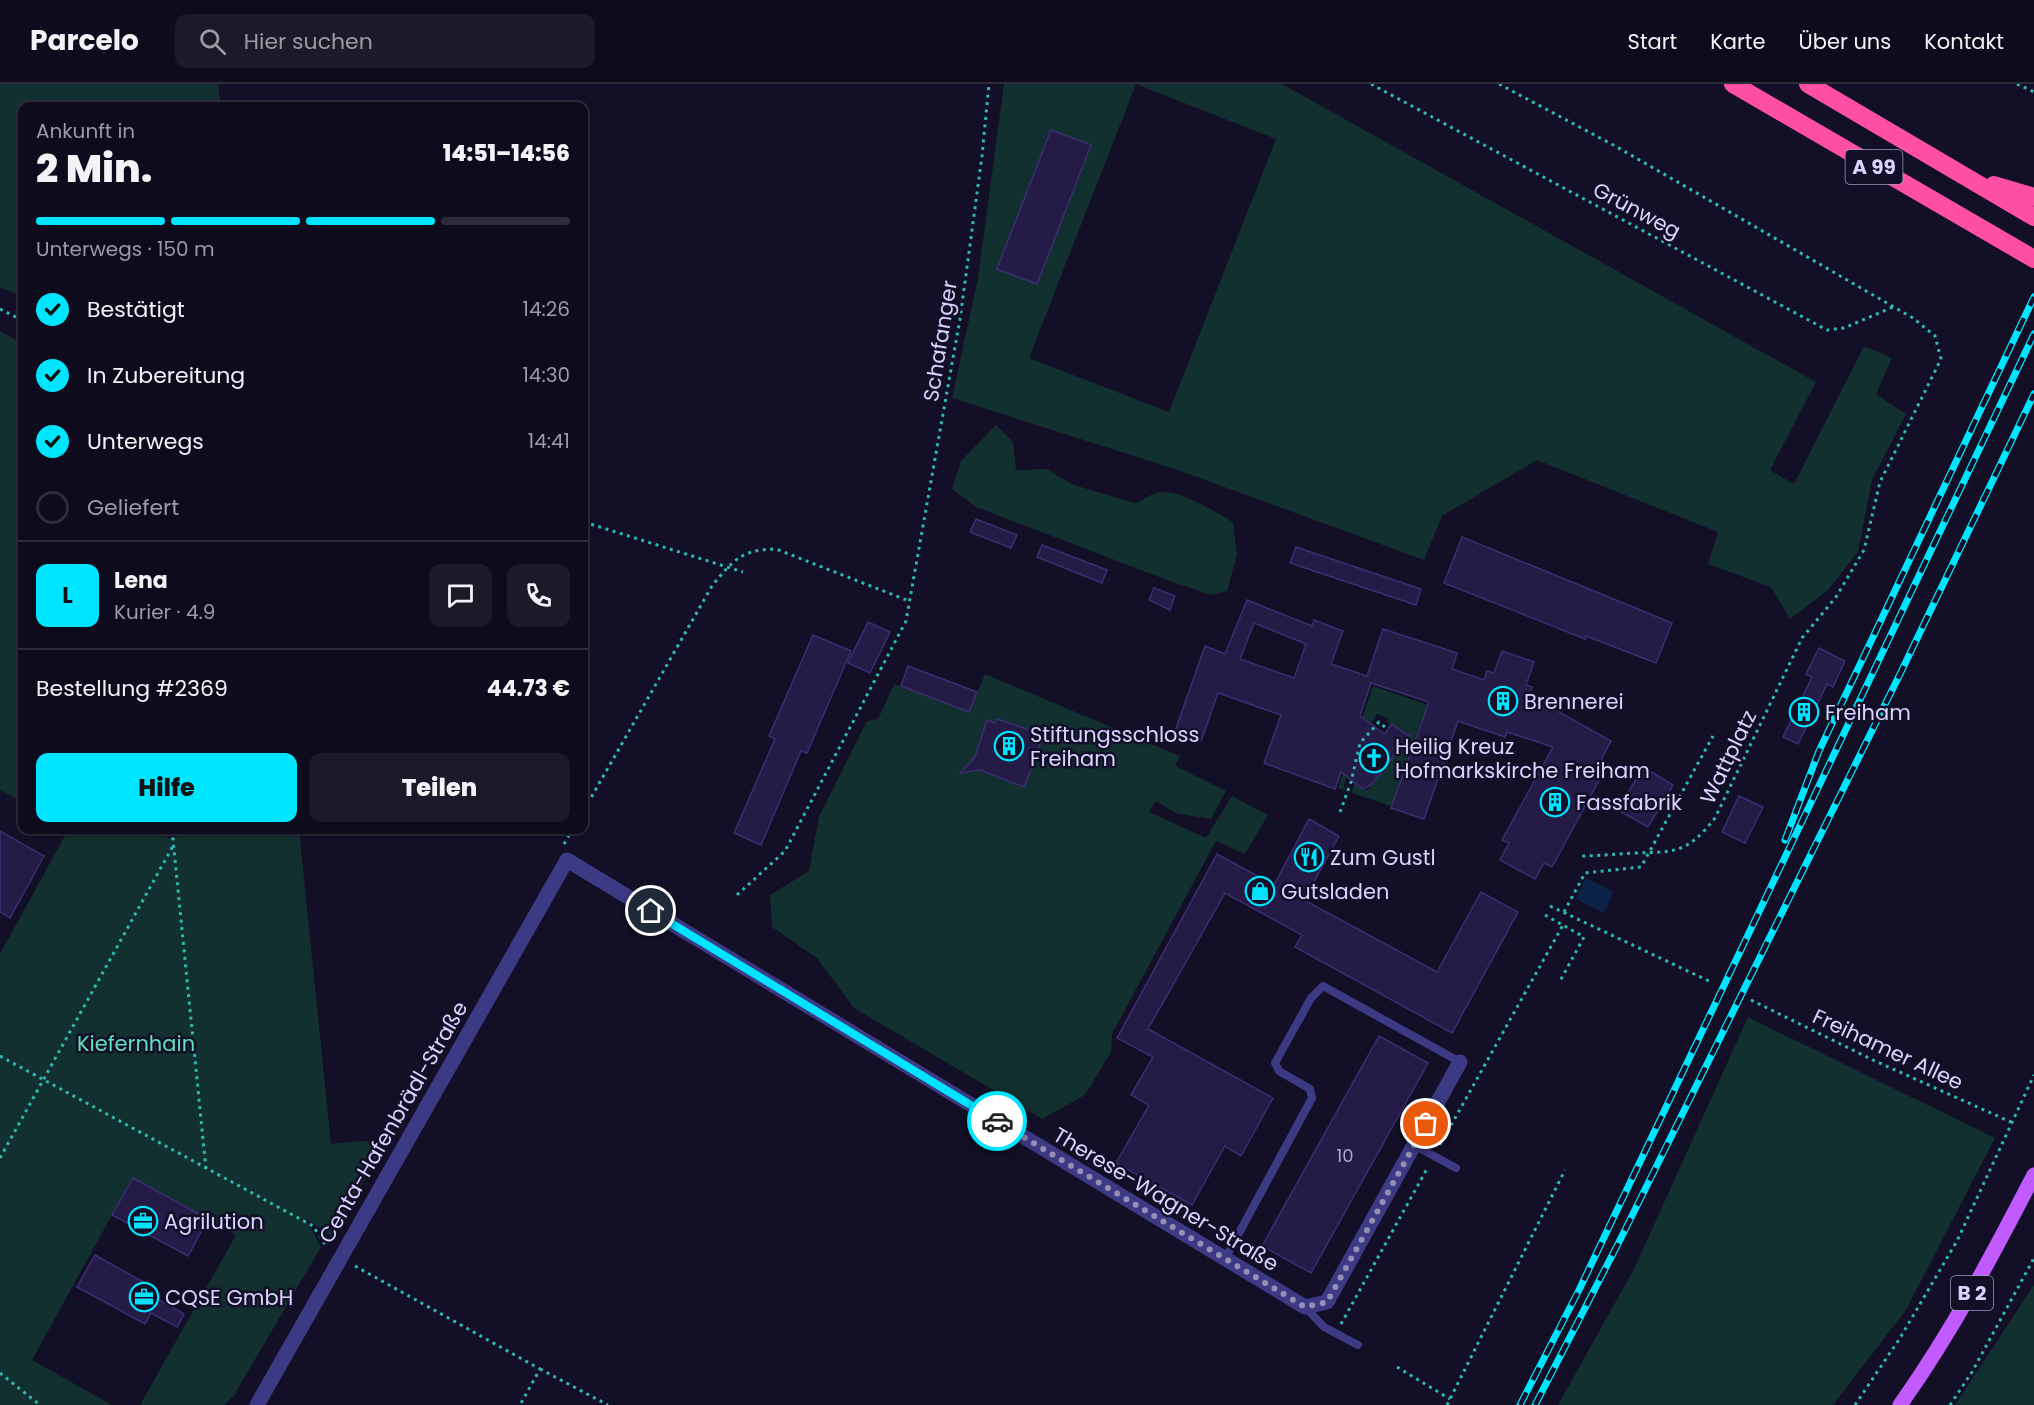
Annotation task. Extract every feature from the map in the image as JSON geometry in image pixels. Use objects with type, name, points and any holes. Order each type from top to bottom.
[{"type":"highway","name":"A 99","points":[[1733,84],[2034,259]]},
{"type":"highway","name":"A 99","points":[[1808,84],[2034,217]]},
{"type":"highway","points":[[1964,175],[2034,197]]},
{"type":"main road","name":"B 2","points":[[1900,1405],[1962,1310],[1997,1250],[2034,1175]]},
{"type":"street","name":"Centa-Hafenbrädl-Straße","points":[[257,1405],[339,1257],[567,860]]},
{"type":"street","name":"Therese-Wagner-Straße","points":[[567,860],[1305,1307]]},
{"type":"street","points":[[1305,1307],[1327,1302],[1460,1062]]},
{"type":"lane","points":[[1225,1259],[1312,1098],[1310,1089],[1279,1071],[1275,1063],[1311,998],[1323,986],[1460,1062]]},
{"type":"lane","points":[[1414,1145],[1456,1168]]},
{"type":"lane","points":[[1305,1307],[1324,1327],[1358,1346]]},
{"type":"path","name":"Schafanger","points":[[737,894],[785,850],[906,621],[960,319],[982,156],[989,84]]},
{"type":"path","name":"Grünweg","points":[[1371,84],[1827,330],[1844,328],[1893,307]]},
{"type":"path","name":"Wattplatz","points":[[1500,84],[1617,147],[1913,318],[1935,336],[1941,359],[1880,482],[1864,550],[1836,597],[1802,638],[1715,818],[1701,836],[1684,848],[1665,854],[1578,856]]},
{"type":"path","points":[[2017,84],[2034,92]]},
{"type":"path","points":[[0,309],[18,318]]},
{"type":"path","points":[[588,523],[742,572]]},
{"type":"path","points":[[588,803],[712,586],[728,566],[755,549],[776,549],[909,601]]},
{"type":"path","points":[[1340,812],[1349,791],[1360,743],[1379,722],[1386,728]]},
{"type":"path","points":[[1564,912],[1585,873],[1641,867],[1713,736]]},
{"type":"path","points":[[172,834],[206,1169]]},
{"type":"path","points":[[0,1158],[173,846]]},
{"type":"path","points":[[1550,906],[1711,982]]},
{"type":"path","points":[[1545,915],[1584,937],[1560,981]]},
{"type":"path","points":[[1336,1333],[1563,925]]},
{"type":"path","name":"Freihamer Allee","points":[[1751,1000],[2013,1123]]},
{"type":"path","points":[[0,1056],[313,1226],[330,1252],[608,1405]]},
{"type":"path","points":[[1855,1405],[1900,1338],[1957,1241],[2034,1077]]},
{"type":"path","points":[[1447,1405],[1565,1170]]},
{"type":"path","points":[[1950,1405],[1972,1372],[2034,1258]]},
{"type":"path","points":[[1397,1367],[1450,1399]]},
{"type":"path","points":[[520,1405],[540,1369]]},
{"type":"path","points":[[0,1373],[40,1405]]},
{"type":"green space","points":[[0,84],[218,84],[220,102],[18,102],[18,295],[0,287]]},
{"type":"green space","points":[[1004,84],[1136,84],[1282,84],[1816,382],[1770,470],[1794,484],[1864,346],[1892,358],[1876,394],[1906,414],[1872,480],[1858,552],[1827,591],[1790,619],[1771,587],[1708,564],[1718,532],[1537,460],[1442,516],[1424,560],[1178,470],[952,398],[978,278]],"holes":[[[1136,84],[1276,139],[1169,412],[1029,358]],[[1091,145],[1037,284],[997,269]]]},
{"type":"green space","points":[[0,331],[18,341],[18,800],[0,790]]},
{"type":"green space","points":[[996,425],[1013,442],[1016,470],[1047,469],[1074,485],[1135,503],[1155,493],[1179,495],[1233,522],[1237,555],[1227,591],[1211,595],[976,507],[952,489],[961,461]]},
{"type":"green space","points":[[985,674],[1180,756],[1175,766],[1226,791],[1211,819],[1175,813],[1156,801],[1149,812],[1206,838],[1232,796],[1268,815],[1245,854],[1216,841],[1112,1034],[1111,1052],[1085,1095],[1042,1119],[854,1008],[817,958],[772,927],[770,895],[809,871],[819,817],[867,721],[878,719],[894,684],[969,712]]},
{"type":"green space","points":[[1373,686],[1434,707],[1430,721],[1422,718],[1391,806],[1352,793],[1355,781],[1364,790],[1370,788],[1408,733],[1387,722],[1388,718],[1377,714],[1368,729],[1362,732],[1344,785],[1345,790],[1338,788]]},
{"type":"green space","name":"Kiefernhain","points":[[66,834],[168,834],[168,838],[177,837],[177,834],[299,834],[331,1144],[362,1141],[385,1143],[333,1237],[305,1218],[321,1247],[233,1397],[224,1405],[140,1405],[236,1235],[208,1219],[112,1215],[32,1360],[112,1405],[0,1405],[0,954]]},
{"type":"green space","points":[[1748,1017],[1995,1138],[1906,1310],[1833,1405],[1558,1405],[1634,1269]]},
{"type":"green space","points":[[2034,1285],[2034,1405],[1955,1405]]},
{"type":"water","points":[[1586,878],[1614,892],[1604,913],[1576,899]]},
{"type":"building","points":[[1051,130],[1091,145],[1037,284],[997,269]]},
{"type":"building","points":[[976,519],[1017,535],[1011,548],[970,532]]},
{"type":"building","points":[[1462,537],[1672,623],[1656,663],[1586,636],[1585,639],[1444,583]]},
{"type":"building","points":[[1042,545],[1107,570],[1102,583],[1037,557]]},
{"type":"building","points":[[1296,547],[1421,589],[1416,605],[1290,563]]},
{"type":"building","points":[[1154,588],[1175,596],[1170,610],[1149,600]]},
{"type":"building","points":[[1247,600],[1312,626],[1314,620],[1343,631],[1331,664],[1367,676],[1383,629],[1457,653],[1452,669],[1484,680],[1487,671],[1494,673],[1502,651],[1534,662],[1526,685],[1532,687],[1529,695],[1561,706],[1559,712],[1611,741],[1601,760],[1608,764],[1552,867],[1544,863],[1535,879],[1500,860],[1509,843],[1502,840],[1553,747],[1507,732],[1505,737],[1458,721],[1424,819],[1391,808],[1429,702],[1371,683],[1360,716],[1385,734],[1391,724],[1410,736],[1370,786],[1363,789],[1341,772],[1335,789],[1264,763],[1281,715],[1218,693],[1201,741],[1175,731],[1205,646],[1225,654]],"holes":[[[1254,623],[1306,644],[1294,678],[1240,659]]]},
{"type":"building","points":[[868,622],[890,632],[870,673],[848,663]]},
{"type":"building","points":[[813,635],[851,651],[807,753],[801,751],[761,845],[734,833],[775,739],[769,736]]},
{"type":"building","name":"Freiham","points":[[1819,648],[1845,661],[1833,687],[1827,684],[1798,744],[1783,737],[1812,677],[1806,674]]},
{"type":"building","points":[[908,666],[977,692],[969,712],[901,686]]},
{"type":"building","name":"Stiftungsschloss Freiham","points":[[997,719],[1044,735],[1024,787],[980,770],[960,773],[975,757],[987,720],[995,723]]},
{"type":"building","points":[[1643,767],[1673,785],[1648,827],[1618,810]]},
{"type":"building","points":[[1739,796],[1763,807],[1745,843],[1722,832]]},
{"type":"building","points":[[1309,819],[1339,836],[1304,900],[1437,972],[1481,892],[1518,912],[1452,1033],[1295,947],[1302,935],[1225,893],[1148,1029],[1273,1098],[1241,1156],[1225,1146],[1192,1205],[1116,1163],[1149,1105],[1131,1095],[1153,1057],[1117,1038],[1217,854],[1274,885]]},
{"type":"building","points":[[0,831],[44,856],[10,918],[0,912]]},
{"type":"building","points":[[1379,1036],[1428,1063],[1311,1273],[1262,1246]]},
{"type":"building","points":[[133,1178],[208,1219],[188,1256],[112,1215]]},
{"type":"building","points":[[95,1255],[149,1285],[145,1292],[184,1314],[177,1327],[151,1313],[145,1324],[77,1287]]},
{"type":"railway","points":[[1785,840],[1819,751],[2034,297]]},
{"type":"railway","points":[[1520,1405],[1579,1290],[2034,334]]},
{"type":"railway","points":[[1535,1405],[1620,1240],[1902,670],[2034,394]]},
{"type":"way so far","points":[[997,1121],[1305,1307],[1327,1302],[1426,1124]]},
{"type":"place","name":"Brennerei","points":[[1503,701]]},
{"type":"place","name":"Freiham","points":[[1804,712]]},
{"type":"place","name":"Stiftungsschloss Freiham","points":[[1009,746]]},
{"type":"place","name":"Heilig Kreuz Hofmarkskirche Freiham","points":[[1374,758]]},
{"type":"place","name":"Fassfabrik","points":[[1555,802]]},
{"type":"place","name":"Zum Gustl","points":[[1309,857]]},
{"type":"place","name":"Gutsladen","points":[[1260,891]]},
{"type":"place","name":"Agrilution","points":[[143,1221]]},
{"type":"place","name":"CQSE GmbH","points":[[144,1297]]},
{"type":"route","points":[[651,911],[997,1121]]}]
